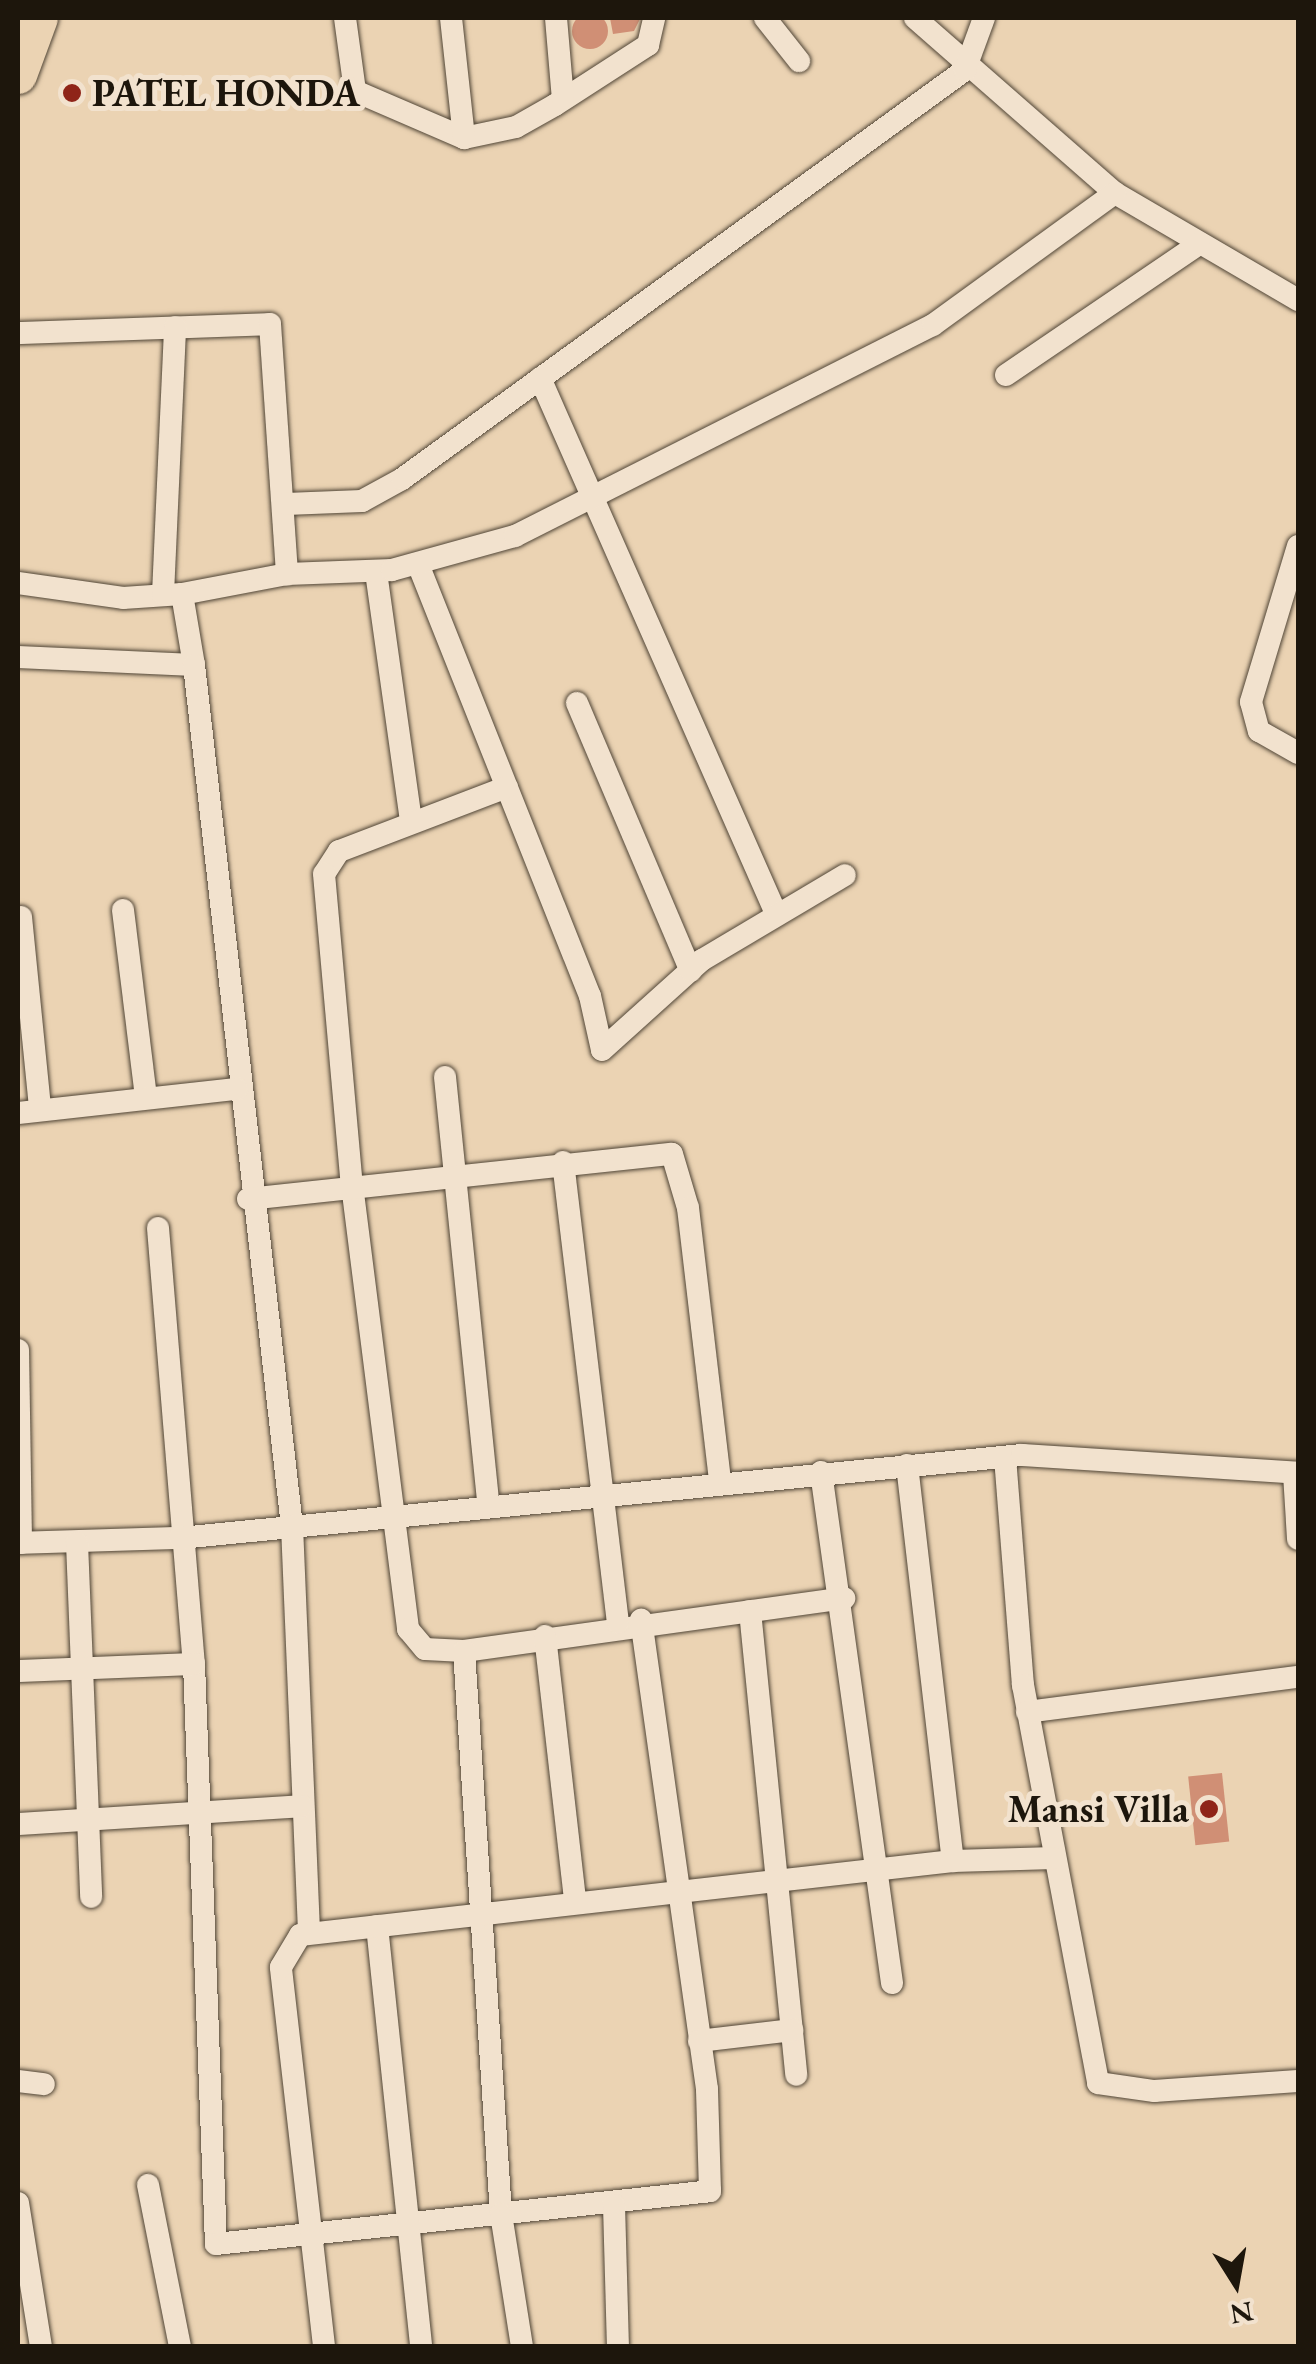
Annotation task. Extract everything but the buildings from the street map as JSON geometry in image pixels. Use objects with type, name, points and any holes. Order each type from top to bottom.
[{"type":"main road","points":[[18,75],[39,18]]},
{"type":"street","points":[[345,18],[354,91],[464,138],[516,127],[648,45],[654,18]]},
{"type":"street","points":[[452,18],[464,138]]},
{"type":"street","points":[[556,18],[563,98]]},
{"type":"street","points":[[765,18],[799,60]]},
{"type":"street","points":[[915,18],[965,70],[1115,193],[1298,300]]},
{"type":"street","points":[[286,504],[362,501],[540,378],[965,70],[984,18]]},
{"type":"street","points":[[18,583],[172,594],[287,574],[376,572],[418,564],[595,502],[933,325],[1115,193]]},
{"type":"street","points":[[1006,375],[1199,244]]},
{"type":"street","points":[[18,334],[250,320],[272,327],[286,504],[287,574]]},
{"type":"street","points":[[175,327],[172,594],[194,665],[248,1198],[292,1526],[309,1932]]},
{"type":"street","points":[[540,378],[775,911]]},
{"type":"street","points":[[1298,546],[1251,702],[1259,731],[1298,754]]},
{"type":"street","points":[[418,564],[590,996],[602,1050],[691,971],[775,911],[845,875]]},
{"type":"street","points":[[376,572],[411,821]]},
{"type":"street","points":[[18,657],[194,665]]},
{"type":"street","points":[[577,704],[691,971]]},
{"type":"street","points":[[508,787],[411,821],[339,852],[324,874],[352,1185],[415,1644],[464,1651],[630,1622],[844,1598]]},
{"type":"street","points":[[123,910],[146,1096]]},
{"type":"street","points":[[21,918],[29,1110],[237,1089]]},
{"type":"street","points":[[445,1077],[488,1503]]},
{"type":"street","points":[[248,1198],[654,1153],[679,1162],[720,1480]]},
{"type":"street","points":[[158,1228],[180,1538],[194,1664],[216,2244],[406,2221],[696,2197],[714,2185],[699,2041],[678,1892],[630,1622],[601,1491],[563,1162]]},
{"type":"street","points":[[18,1350],[19,1543],[180,1538],[601,1491],[1005,1457],[1296,1473],[1298,1540]]},
{"type":"street","points":[[1005,1457],[1027,1712],[1098,2083],[1154,2091],[1298,2081]]},
{"type":"street","points":[[907,1465],[954,1861]]},
{"type":"street","points":[[821,1472],[844,1598],[892,1982]]},
{"type":"street","points":[[77,1543],[91,1897]]},
{"type":"street","points":[[750,1611],[796,2075]]},
{"type":"street","points":[[545,1636],[575,1901]]},
{"type":"street","points":[[464,1651],[501,2214],[522,2346]]},
{"type":"street","points":[[18,1670],[194,1664]]},
{"type":"street","points":[[1027,1712],[1298,1677]]},
{"type":"street","points":[[18,1824],[198,1809],[301,1806]]},
{"type":"street","points":[[324,2346],[281,1967],[292,1942],[309,1932],[484,1911],[778,1886],[954,1861],[1054,1858]]},
{"type":"street","points":[[377,1926],[421,2346]]},
{"type":"street","points":[[699,2041],[792,2030]]},
{"type":"street","points":[[18,2081],[44,2084]]},
{"type":"street","points":[[148,2185],[180,2346]]},
{"type":"street","points":[[18,2203],[41,2346]]},
{"type":"street","points":[[614,2204],[618,2346]]},
{"type":"place","name":"PATEL HONDA","points":[[72,93]]},
{"type":"place","name":"Mansi Villa","points":[[1209,1809]]}]
